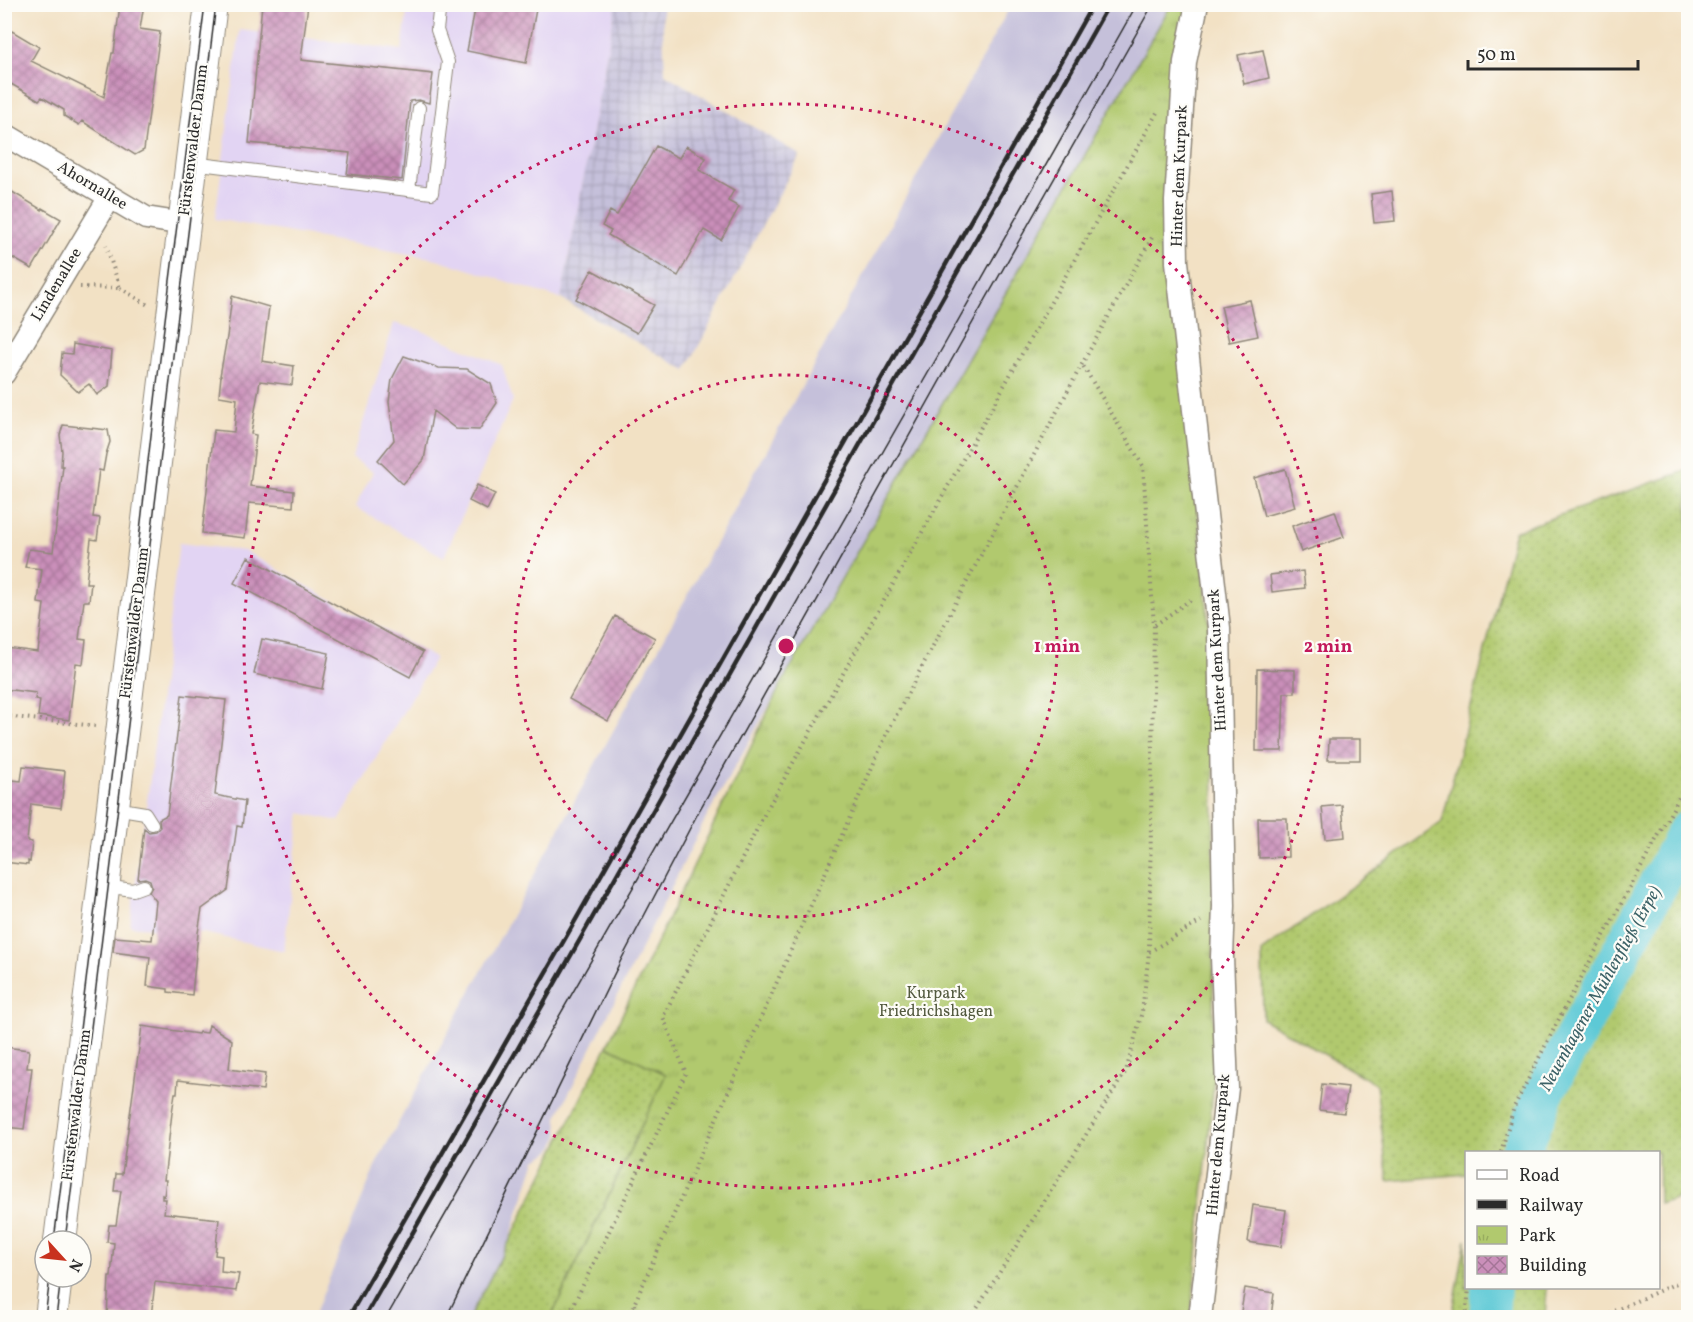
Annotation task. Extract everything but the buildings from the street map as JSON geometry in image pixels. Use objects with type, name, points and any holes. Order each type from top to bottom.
[{"type":"main road","name":"Fürstenwalder Damm","points":[[61,1229],[211,4]]},
{"type":"main road","points":[[51,1317],[54,1289]]},
{"type":"street","name":"Hinter dem Kurpark","points":[[1197,4],[1185,62],[1176,201],[1177,262],[1219,628],[1224,906],[1222,957],[1227,1088],[1200,1317]]},
{"type":"street","name":"Ahornallee","points":[[4,134],[146,218],[184,224]]},
{"type":"street","name":"Lindenallee","points":[[4,373],[110,197]]},
{"type":"lane","points":[[191,163],[432,193],[448,62],[437,30],[440,4]]},
{"type":"lane","points":[[409,190],[419,108]]},
{"type":"lane","points":[[113,808],[145,813],[152,824]]},
{"type":"lane","points":[[103,886],[133,890],[144,886]]},
{"type":"path","points":[[567,1317],[686,1073],[663,1017],[765,813],[1161,104]]},
{"type":"path","points":[[628,1317],[889,729],[1082,364],[1155,232],[1176,201]]},
{"type":"path","points":[[102,237],[120,288]]},
{"type":"path","points":[[74,287],[120,288],[148,305]]},
{"type":"path","points":[[971,1317],[1126,1071],[1142,1012],[1149,952],[1154,626],[1143,466],[1082,364]]},
{"type":"path","points":[[1154,626],[1214,583]]},
{"type":"path","points":[[4,716],[122,729]]},
{"type":"path","points":[[1501,1151],[1514,1107],[1563,1011],[1689,781]]},
{"type":"path","points":[[1149,952],[1224,906]]},
{"type":"path","points":[[1598,1317],[1689,1278]]},
{"type":"path","points":[[1466,1317],[1469,1289]]},
{"type":"path","points":[[635,1304],[637,1317]]},
{"type":"shaded area","points":[[408,5],[616,5],[561,299],[437,259],[215,219],[240,30],[402,50]]},
{"type":"shaded area","points":[[616,5],[662,5],[665,74],[800,155],[686,370],[561,299]]},
{"type":"shaded area","points":[[1011,5],[1171,5],[703,824],[557,1117],[559,1136],[551,1151],[536,1160],[508,1244],[469,1317],[313,1318],[378,1160]]},
{"type":"shaded area","points":[[394,323],[420,330],[502,365],[513,400],[444,557],[355,507],[373,472],[352,458]]},
{"type":"shaded area","points":[[179,543],[245,551],[435,658],[339,821],[300,813],[284,951],[204,933],[130,926]]},
{"type":"green space","name":"Kurpark Friedrichshagen","points":[[1171,5],[1187,5],[1169,215],[1214,678],[1213,1091],[1191,1317],[551,1318],[666,1074],[607,1046],[780,686]]},
{"type":"green space","points":[[1688,470],[1688,1195],[1660,1204],[1660,1151],[1465,1151],[1465,1174],[1388,1181],[1376,1084],[1263,1019],[1262,951],[1442,822],[1515,531]]},
{"type":"green space","points":[[607,1046],[666,1074],[551,1317],[469,1318],[508,1244]]},
{"type":"green space","points":[[1465,1245],[1465,1289],[1547,1289],[1545,1317],[1452,1317]]},
{"type":"waterway","name":"Neuenhagener Mühlenfließ (Erpe)","points":[[1521,1151],[1544,1093],[1688,830]]},
{"type":"waterway","name":"Neuenhagener Mühlenfließ (Erpe)","points":[[1489,1318],[1491,1289]]},
{"type":"tram line","points":[[55,1229],[205,4]]},
{"type":"tram line","points":[[66,1229],[216,4]]},
{"type":"tram line","points":[[386,1318],[1137,4]]},
{"type":"tram line","points":[[446,1318],[621,960],[699,811],[1153,4]]},
{"type":"tram line","points":[[45,1318],[49,1289]]},
{"type":"tram line","points":[[56,1318],[60,1289]]},
{"type":"railway","points":[[348,1318],[1093,4]]},
{"type":"railway","points":[[364,1318],[1109,4]]}]
